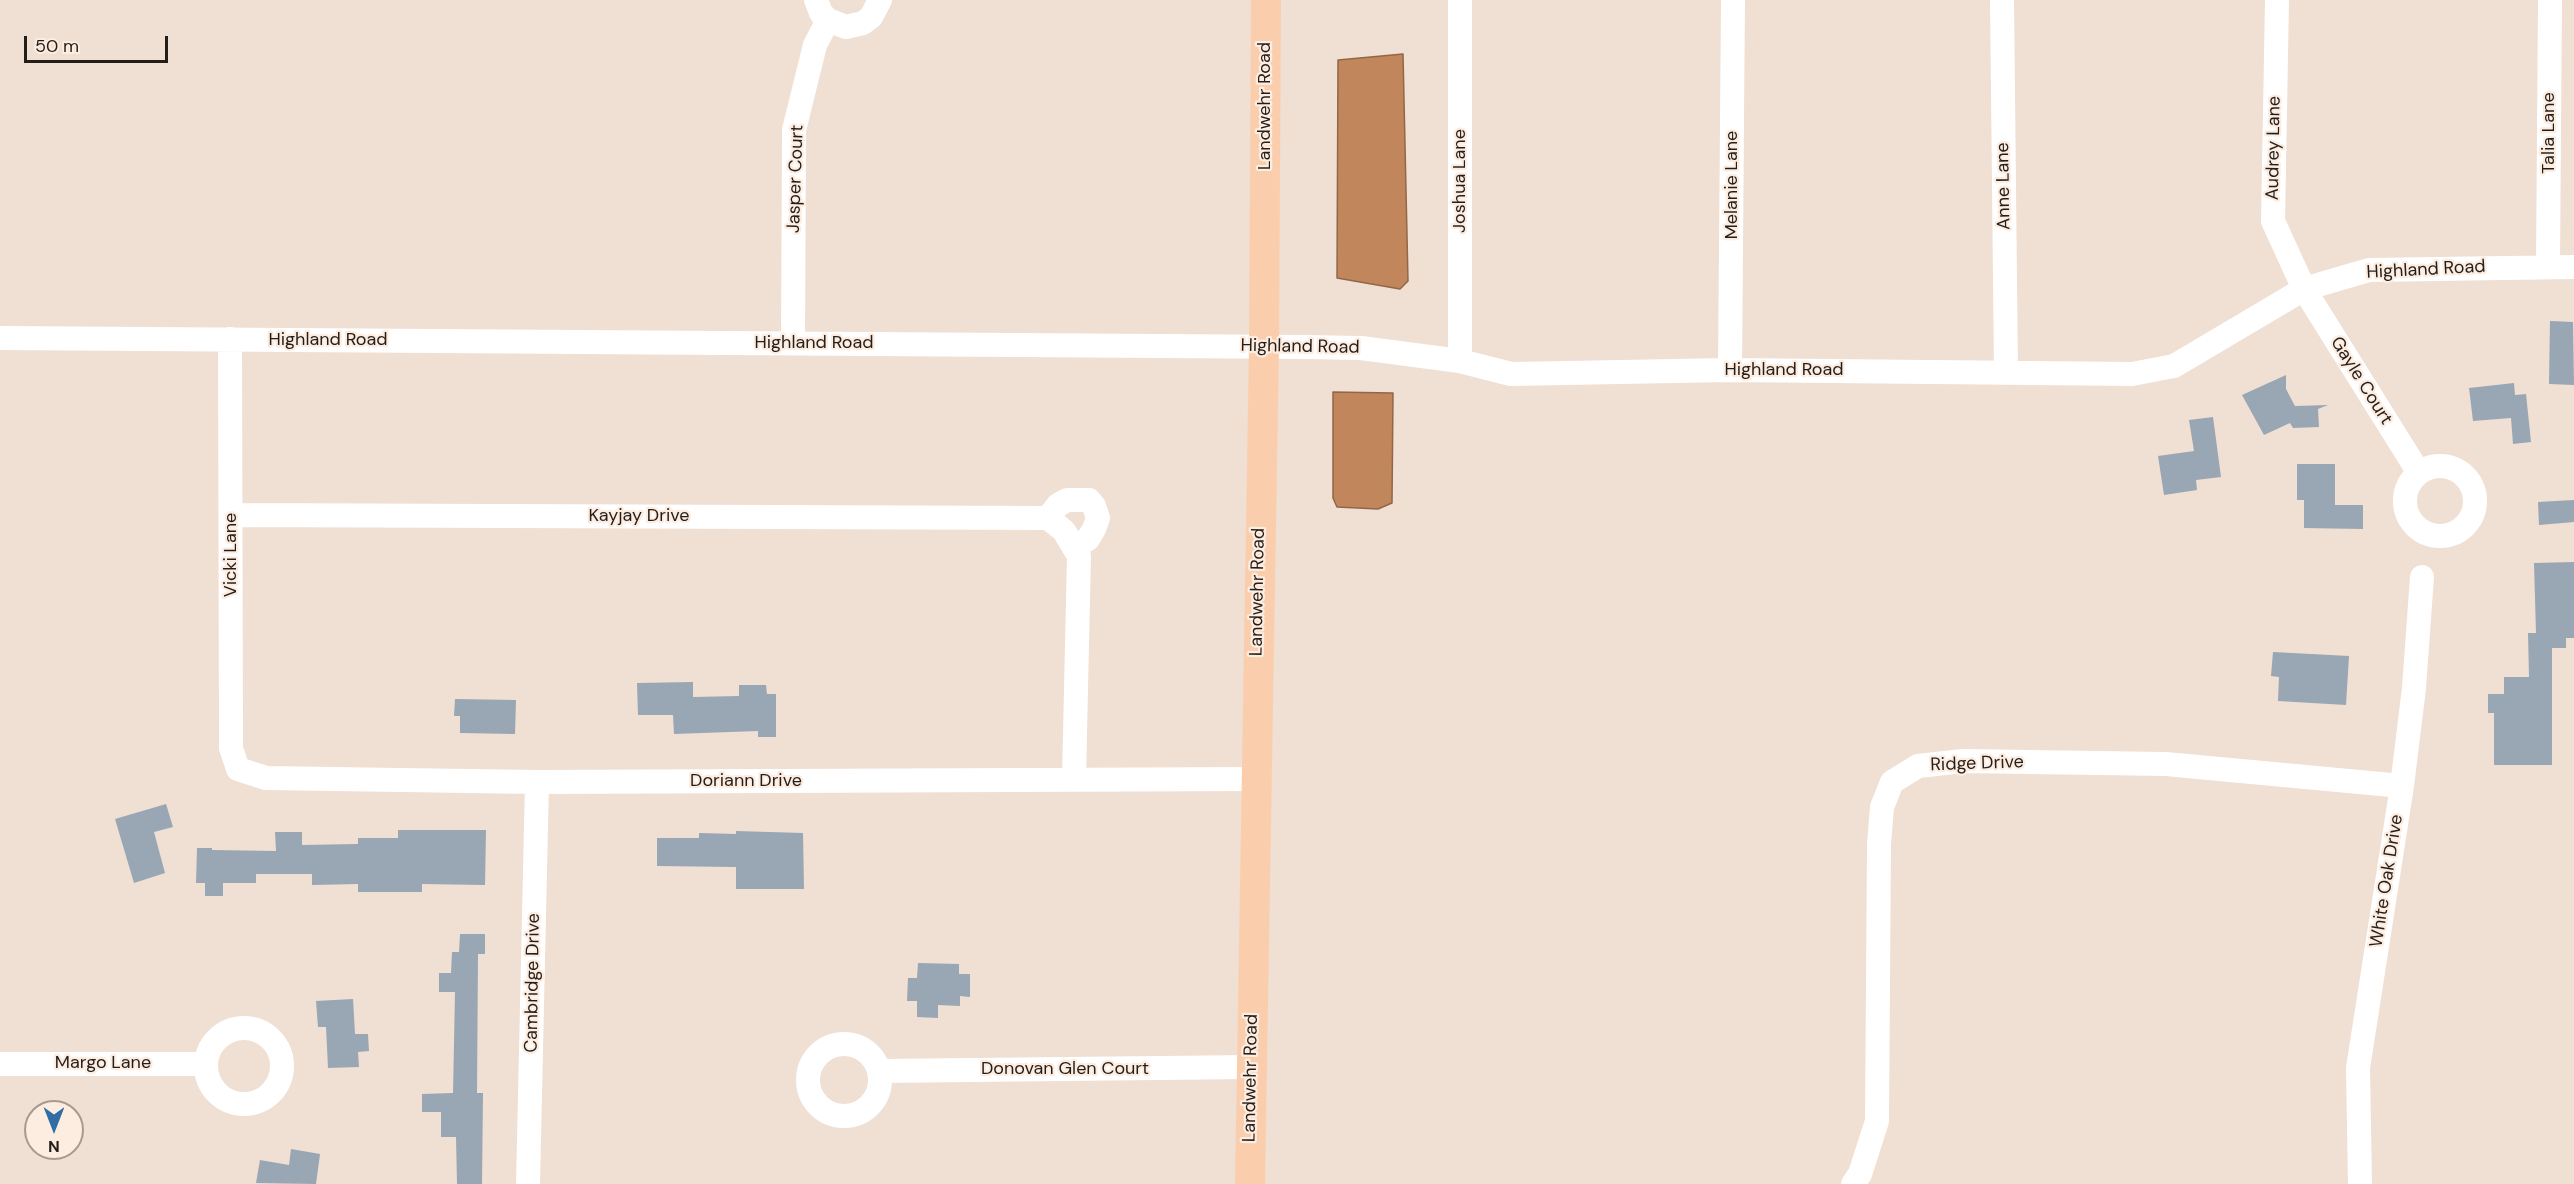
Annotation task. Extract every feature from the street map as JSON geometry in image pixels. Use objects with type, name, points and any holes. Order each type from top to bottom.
[{"type":"main road","name":"Landwehr Road","points":[[1250,1184],[1266,0]]},
{"type":"street","name":"Jasper Court","points":[[793,343],[794,130],[822,10],[846,27],[864,23],[876,9],[879,0]]},
{"type":"street","name":"Joshua Lane","points":[[1460,0],[1460,361]]},
{"type":"street","name":"Melanie Lane","points":[[1730,370],[1733,0]]},
{"type":"street","name":"Anne Lane","points":[[2002,0],[2006,372]]},
{"type":"street","name":"Audrey Lane","points":[[2277,0],[2273,221],[2304,289]]},
{"type":"street","name":"Talia Lane","points":[[2548,266],[2550,0]]},
{"type":"street","name":"Highland Road","points":[[0,338],[1263,346],[1361,348],[1460,361],[1511,374],[1730,370],[2132,374],[2174,366],[2304,289],[2369,270],[2574,267]]},
{"type":"street","name":"Gayle Court","points":[[2304,289],[2419,473]]},
{"type":"street","name":"Vicki Lane","points":[[230,339],[231,748],[238,768]]},
{"type":"street","points":[[1074,547],[1088,539],[1098,518],[1089,500],[1067,500],[1058,505],[1048,518],[1064,531],[1079,556],[1074,779]]},
{"type":"street","name":"Kayjay Drive","points":[[231,515],[1048,518]]},
{"type":"street","name":"White Oak Drive","points":[[2360,1184],[2358,1068],[2402,786],[2416,667],[2422,578]]},
{"type":"street","name":"Ridge Drive","points":[[1853,1184],[1860,1174],[1877,1121],[1879,844],[1882,807],[1892,782],[1918,766],[1964,761],[2166,764],[2402,786]]},
{"type":"street","name":"Doriann Drive","points":[[238,768],[266,778],[537,782],[1256,779]]},
{"type":"street","name":"Cambridge Drive","points":[[528,1184],[537,782]]},
{"type":"street","name":"Margo Lane","points":[[0,1064],[206,1064]]},
{"type":"street","name":"Donovan Glen Court","points":[[879,1071],[1251,1068]]},
{"type":"shaded area","points":[[1403,54],[1408,281],[1400,289],[1337,278],[1338,60]]},
{"type":"shaded area","points":[[1333,392],[1393,393],[1392,503],[1378,509],[1337,507],[1333,498]]},
{"type":"building","points":[[2550,321],[2573,322],[2574,385],[2549,384]]},
{"type":"building","points":[[2286,375],[2286,389],[2295,406],[2328,405],[2318,409],[2319,427],[2293,428],[2290,423],[2264,435],[2242,395]]},
{"type":"building","points":[[2514,383],[2515,395],[2526,394],[2531,442],[2513,444],[2511,418],[2473,421],[2469,388]]},
{"type":"building","points":[[2213,417],[2221,477],[2196,480],[2197,490],[2164,495],[2158,456],[2194,451],[2189,420]]},
{"type":"building","points":[[2297,464],[2335,464],[2335,505],[2363,505],[2363,529],[2304,528],[2304,500],[2297,500]]},
{"type":"building","points":[[2574,500],[2574,522],[2539,525],[2538,502]]},
{"type":"building","points":[[2574,562],[2574,638],[2566,638],[2566,648],[2552,648],[2552,765],[2494,765],[2494,713],[2488,713],[2488,694],[2504,694],[2504,677],[2529,677],[2528,633],[2536,633],[2534,563]]},
{"type":"building","points":[[2273,652],[2349,656],[2346,705],[2278,701],[2279,677],[2271,676]]},
{"type":"building","points":[[693,682],[693,697],[739,696],[739,685],[766,685],[767,694],[776,694],[776,737],[758,737],[758,731],[674,734],[673,715],[638,715],[637,683]]},
{"type":"building","points":[[455,699],[516,700],[515,734],[460,733],[460,716],[454,716]]},
{"type":"building","points":[[166,804],[173,827],[154,832],[165,873],[134,883],[115,819]]},
{"type":"building","points":[[398,830],[486,830],[485,885],[422,884],[422,892],[358,892],[358,884],[312,885],[312,874],[256,874],[256,883],[223,883],[223,896],[205,896],[205,883],[196,883],[197,848],[276,851],[275,832],[302,832],[302,845],[358,844],[358,838],[398,838]]},
{"type":"building","points":[[736,831],[803,833],[804,889],[736,889],[736,867],[657,866],[657,838],[699,838],[699,833],[736,834]]},
{"type":"building","points":[[460,934],[485,934],[485,954],[478,954],[477,1093],[483,1093],[482,1184],[457,1184],[456,1137],[441,1137],[441,1112],[422,1112],[422,1094],[453,1093],[455,992],[439,992],[439,973],[451,973],[452,952],[459,952]]},
{"type":"building","points":[[918,963],[959,964],[959,974],[970,974],[970,997],[960,996],[960,1006],[938,1005],[938,1018],[917,1017],[917,1001],[907,1001],[908,978],[917,978]]},
{"type":"building","points":[[353,999],[355,1034],[368,1034],[369,1051],[358,1052],[359,1067],[328,1068],[326,1027],[318,1027],[316,1001]]},
{"type":"building","points":[[291,1149],[320,1154],[316,1184],[256,1183],[260,1160],[289,1165]]}]
